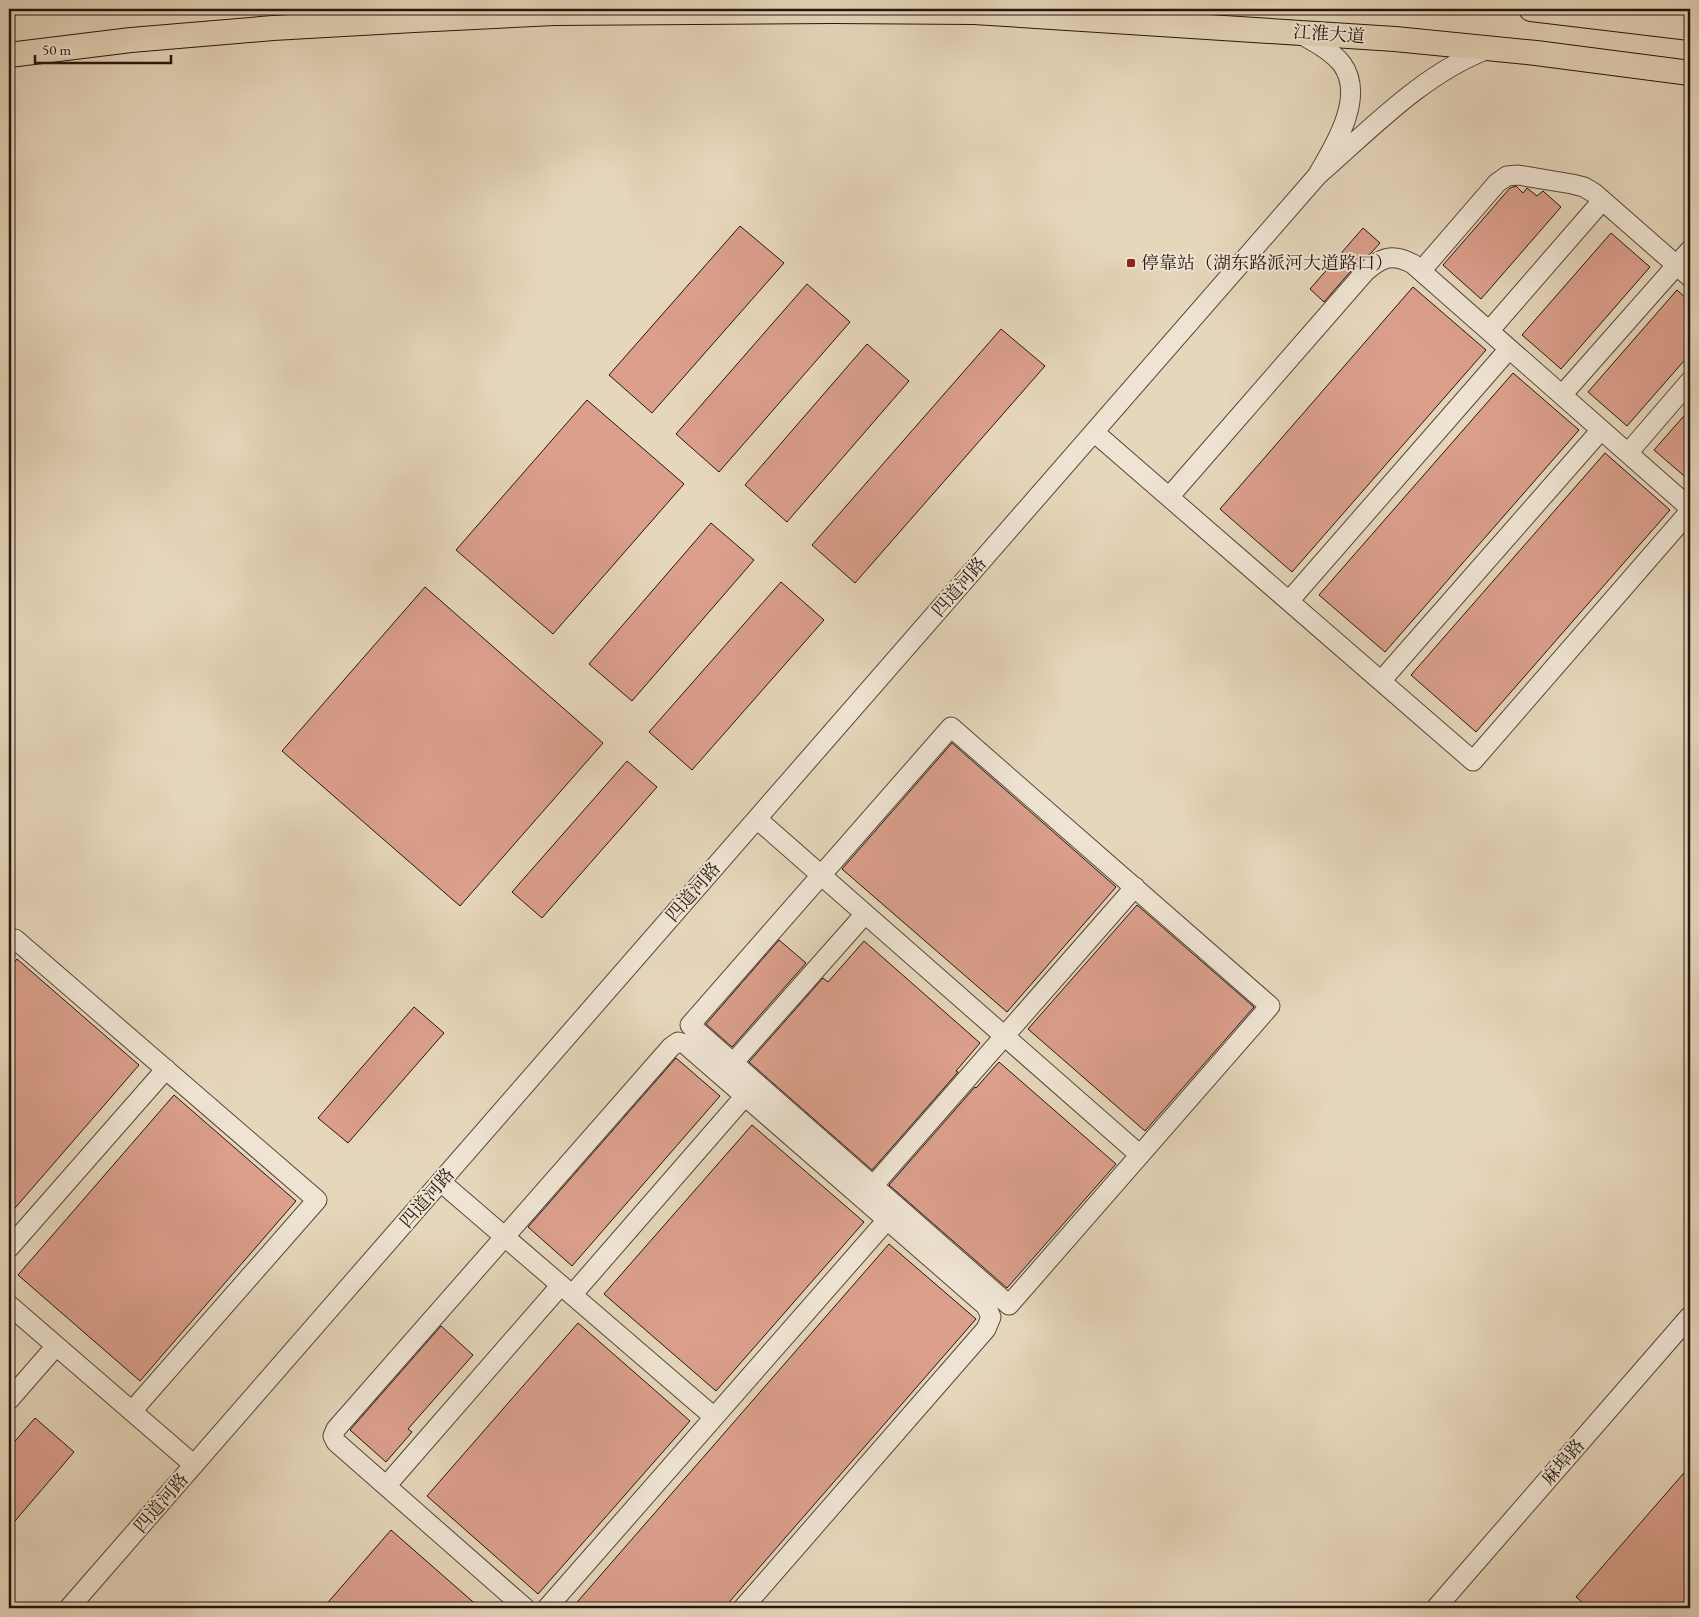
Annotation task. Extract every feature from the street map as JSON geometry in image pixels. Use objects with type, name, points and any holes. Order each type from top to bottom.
[{"type":"main road","points":[[1530,9],[1690,28]]},
{"type":"main road","name":"江淮大道","points":[[9,55],[131,40],[273,28],[414,20],[574,13],[833,10],[974,12],[1395,39],[1491,48],[1690,73]]},
{"type":"street","points":[[1296,32],[1328,51],[1342,64],[1350,82],[1349,107],[1342,132],[1318,176]]},
{"type":"street","points":[[1318,176],[1421,86],[1442,71],[1466,58],[1491,48]]},
{"type":"street","points":[[1421,271],[1497,183],[1507,176],[1518,175],[1584,187],[1683,271]]},
{"type":"street","name":"四道河路","points":[[69,1608],[1318,176]]},
{"type":"street","points":[[1489,331],[1602,201]]},
{"type":"street","points":[[1562,395],[1683,271],[1690,250]]},
{"type":"street","points":[[1094,432],[1381,681],[1473,760],[1690,510],[1421,271],[1402,258],[1391,258],[1377,262],[1365,272],[1169,497]]},
{"type":"street","points":[[1289,601],[1509,349]]},
{"type":"street","points":[[1628,453],[1690,381]]},
{"type":"street","points":[[1381,681],[1601,430]]},
{"type":"street","points":[[952,727],[1270,1006],[1009,1305],[690,1025],[821,876],[952,727]]},
{"type":"street","points":[[757,819],[1140,1155]]},
{"type":"street","points":[[873,1186],[1135,887]]},
{"type":"street","points":[[733,1063],[864,914]]},
{"type":"street","points":[[9,946],[15,939],[316,1200],[132,1411]]},
{"type":"street","points":[[525,1608],[336,1442],[333,1436],[336,1428],[671,1047],[678,1042],[685,1044],[986,1306],[991,1317],[986,1329],[742,1608]]},
{"type":"street","points":[[9,1248],[166,1069]]},
{"type":"street","points":[[386,1486],[745,1096]]},
{"type":"street","points":[[441,1182],[714,1417]]},
{"type":"street","points":[[547,1608],[887,1220]]},
{"type":"street","points":[[9,1305],[194,1465]]},
{"type":"street","name":"麻埠路","points":[[1436,1608],[1690,1316]]},
{"type":"street","points":[[9,1400],[56,1346]]},
{"type":"building","points":[[1516,186],[1523,193],[1527,188],[1537,196],[1543,191],[1561,207],[1481,299],[1443,265],[1510,188]]},
{"type":"building","points":[[740,226],[784,263],[652,413],[609,375]]},
{"type":"building","points":[[1363,228],[1380,243],[1357,264],[1324,302],[1310,289]]},
{"type":"building","points":[[1611,233],[1650,267],[1561,369],[1522,335]]},
{"type":"building","points":[[807,284],[850,322],[719,472],[676,434]]},
{"type":"building","points":[[1413,287],[1486,350],[1292,572],[1220,509]]},
{"type":"building","points":[[1677,290],[1690,302],[1690,354],[1627,426],[1588,392]]},
{"type":"building","points":[[1001,329],[1045,366],[855,583],[812,545]]},
{"type":"building","points":[[867,344],[909,381],[787,522],[745,485]]},
{"type":"building","points":[[1513,373],[1579,430],[1385,652],[1319,595]]},
{"type":"building","points":[[587,400],[684,484],[553,634],[456,550]]},
{"type":"building","points":[[1690,409],[1690,481],[1654,450]]},
{"type":"building","points":[[1605,453],[1670,510],[1476,732],[1411,675]]},
{"type":"building","points":[[711,523],[754,560],[632,701],[589,664]]},
{"type":"building","points":[[781,582],[824,620],[692,770],[649,732]]},
{"type":"building","points":[[425,587],[603,743],[460,906],[282,751]]},
{"type":"building","points":[[952,743],[1116,887],[1007,1012],[842,869]]},
{"type":"building","points":[[627,761],[657,787],[542,918],[512,892]]},
{"type":"building","points":[[1137,905],[1254,1007],[1145,1131],[1028,1029]]},
{"type":"building","points":[[779,940],[806,963],[732,1047],[706,1024]]},
{"type":"building","points":[[864,941],[980,1043],[956,1071],[958,1072],[872,1170],[749,1062],[823,978],[828,982]]},
{"type":"building","points":[[17,959],[139,1065],[9,1215],[9,969]]},
{"type":"building","points":[[414,1007],[444,1033],[348,1143],[318,1118]]},
{"type":"building","points":[[676,1058],[720,1096],[572,1266],[528,1227]]},
{"type":"building","points":[[999,1062],[1116,1164],[1007,1288],[889,1185]]},
{"type":"building","points":[[174,1095],[296,1201],[140,1381],[18,1275]]},
{"type":"building","points":[[752,1125],[864,1222],[716,1391],[604,1294]]},
{"type":"building","points":[[889,1244],[976,1319],[724,1608],[572,1608]]},
{"type":"building","points":[[578,1323],[690,1421],[538,1594],[427,1496]]},
{"type":"building","points":[[441,1326],[473,1355],[408,1429],[412,1432],[386,1462],[350,1430]]},
{"type":"building","points":[[35,1418],[74,1452],[9,1528],[9,1448]]},
{"type":"building","points":[[1690,1466],[1690,1608],[1589,1608],[1576,1597]]},
{"type":"building","points":[[391,1530],[480,1608],[323,1608]]},
{"type":"place","name":"停靠站（湖东路派河大道路口）","points":[[1131,263]]}]
